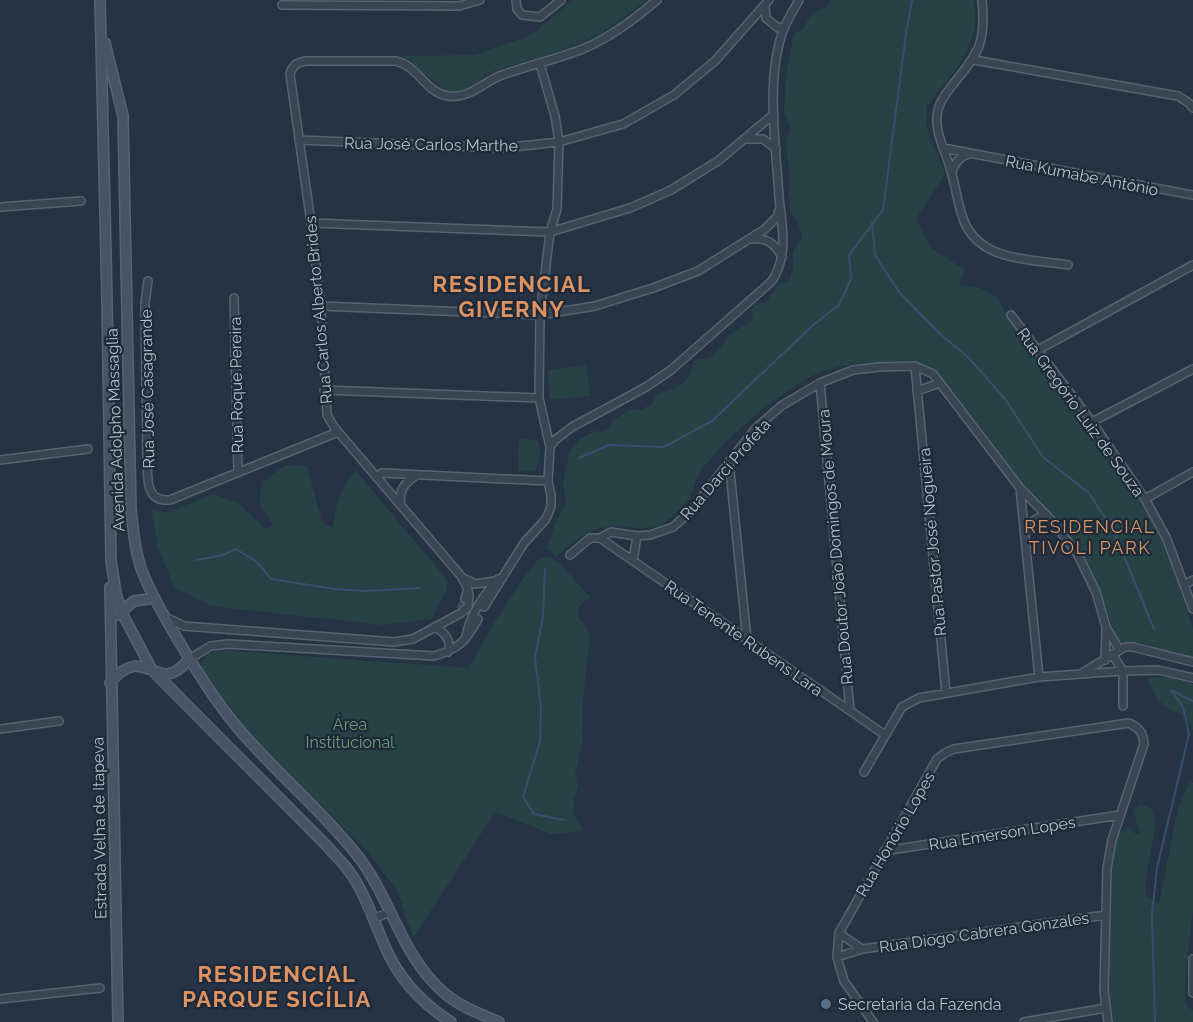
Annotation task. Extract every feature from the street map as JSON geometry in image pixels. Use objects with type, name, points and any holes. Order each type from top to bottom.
[{"type":"main road","name":"Avenida Adolpho Massaglia","points":[[100,0],[111,561],[121,611],[152,670],[341,862],[362,894],[391,959],[406,983],[435,1011],[451,1022]]},
{"type":"main road","name":"Avenida Adolpho Massaglia","points":[[101,28],[123,116],[131,508],[134,539],[142,570],[163,615],[211,694],[240,731],[363,862],[413,958],[445,993],[470,1010],[499,1022]]},
{"type":"main road","name":"Estrada Velha de Itapeva","points":[[111,561],[110,634],[118,1022]]},
{"type":"main road","points":[[110,634],[112,623],[121,611],[138,599],[154,598]]},
{"type":"main road","points":[[111,683],[126,668],[140,665],[161,674],[172,674],[182,668],[189,659]]},
{"type":"street","points":[[282,5],[425,3],[459,6],[480,0]]},
{"type":"street","points":[[516,0],[517,9],[522,15],[540,17],[561,0]]},
{"type":"street","points":[[484,607],[524,543],[546,519],[551,507],[548,481],[550,447],[539,398],[540,315],[550,232],[557,209],[559,142],[555,116],[540,64],[587,47],[657,0]]},
{"type":"street","points":[[982,0],[984,22],[981,42],[974,60],[949,89],[938,109],[936,121],[964,222],[974,238],[997,254],[1068,265]]},
{"type":"street","points":[[550,447],[555,440],[572,427],[646,387],[671,370],[772,281],[778,272],[784,247],[776,149],[774,82],[777,54],[784,27],[797,1]]},
{"type":"street","name":"Rua José Carlos Marthe","points":[[767,2],[764,10],[765,18],[773,26],[784,27]]},
{"type":"street","name":"Rua José Carlos Marthe","points":[[299,140],[502,148],[559,142],[623,124],[674,94],[715,61],[767,2]]},
{"type":"street","points":[[974,60],[1178,96],[1190,103],[1193,108]]},
{"type":"street","name":"Rua Carlos Alberto Brides","points":[[467,587],[461,576],[376,478],[327,415],[321,306],[290,74],[296,64],[306,61],[396,61],[409,66],[437,92],[447,96],[471,94],[488,82],[540,64]]},
{"type":"street","points":[[311,223],[550,232],[630,208],[671,190],[718,161],[774,114]]},
{"type":"street","points":[[745,140],[763,139],[776,149]]},
{"type":"street","name":"Rua Kumabe Antônio","points":[[943,148],[1193,195]]},
{"type":"street","points":[[952,173],[959,159],[972,154]]},
{"type":"street","points":[[0,207],[81,201]]},
{"type":"street","points":[[321,306],[540,315],[595,306],[698,271],[772,223],[780,207]]},
{"type":"street","points":[[750,239],[763,238],[769,241],[778,249],[782,257]]},
{"type":"street","points":[[1038,350],[1193,265]]},
{"type":"street","name":"Rua José Casagrande","points":[[148,281],[146,303],[147,461],[149,485],[154,496],[161,500],[170,500],[238,472]]},
{"type":"street","name":"Rua Roque Pereira","points":[[234,298],[238,472]]},
{"type":"street","name":"Rua Gregório Luiz de Souza","points":[[1011,315],[1092,422],[1145,499],[1166,537],[1193,609]]},
{"type":"street","points":[[915,366],[933,374],[1020,488],[1045,514],[1078,555],[1096,592],[1106,627],[1123,671],[1124,706]]},
{"type":"street","name":"Rua Darci Profeta","points":[[570,555],[590,538],[600,538],[611,532],[637,536],[650,535],[673,527],[690,512],[755,429],[781,406],[820,383],[853,370],[915,366]]},
{"type":"street","name":"Rua Pastor José Nogueira","points":[[915,366],[946,693]]},
{"type":"street","points":[[1092,422],[1193,369]]},
{"type":"street","name":"Rua Doutor João Domingos de Moura","points":[[820,383],[850,710]]},
{"type":"street","points":[[917,391],[940,383]]},
{"type":"street","points":[[324,390],[539,398]]},
{"type":"street","points":[[238,472],[338,432]]},
{"type":"street","points":[[0,460],[88,449]]},
{"type":"street","points":[[729,461],[747,640]]},
{"type":"street","points":[[1145,499],[1193,472]]},
{"type":"street","points":[[376,478],[382,473],[548,481]]},
{"type":"street","points":[[401,505],[402,488],[416,476]]},
{"type":"street","points":[[1020,488],[1039,677]]},
{"type":"street","points":[[1024,526],[1045,514]]},
{"type":"street","points":[[633,561],[637,536]]},
{"type":"street","name":"Rua Tenente Rubens Lara","points":[[600,538],[885,735]]},
{"type":"street","points":[[465,642],[475,610],[512,563]]},
{"type":"street","points":[[461,576],[475,584],[496,581]]},
{"type":"street","points":[[1184,585],[1193,580]]},
{"type":"street","points":[[465,599],[467,587]]},
{"type":"street","points":[[163,615],[184,627],[394,642],[413,639],[461,613],[468,607],[470,597],[467,587]]},
{"type":"street","points":[[452,617],[459,609]]},
{"type":"street","points":[[189,659],[211,646],[228,644],[434,656],[448,652],[465,642],[478,619]]},
{"type":"street","points":[[435,627],[449,639],[448,652]]},
{"type":"street","points":[[1106,627],[1106,660]]},
{"type":"street","points":[[1080,674],[1106,660],[1116,651],[1133,647],[1193,662]]},
{"type":"street","points":[[864,772],[902,707],[919,698],[1039,677],[1080,674],[1158,670],[1193,678]]},
{"type":"street","points":[[0,729],[59,721]]},
{"type":"street","name":"Rua Honório Lopes","points":[[837,957],[839,933],[937,759],[945,753],[954,749],[1129,723],[1139,728],[1144,744],[1120,815]]},
{"type":"street","points":[[1108,1022],[1104,991],[1107,868],[1112,840],[1120,815]]},
{"type":"street","name":"Rua Emerson Lopes","points":[[884,851],[1120,815]]},
{"type":"street","points":[[373,919],[390,912]]},
{"type":"street","name":"Rua Diogo Cabrera Gonzales","points":[[837,957],[862,949],[1106,915]]},
{"type":"street","name":"Rua Diogo Cabrera Gonzales","points":[[839,933],[862,949]]},
{"type":"street","points":[[837,957],[844,981],[873,1022]]},
{"type":"street","points":[[1193,959],[1193,993]]},
{"type":"street","points":[[0,999],[100,988]]},
{"type":"street","points":[[1024,1022],[1106,1008]]},
{"type":"green space","points":[[573,0],[648,0],[598,35],[554,53],[502,68],[485,75],[473,87],[459,91],[446,91],[403,56],[475,55],[531,35]]},
{"type":"green space","points":[[831,0],[973,0],[975,16],[970,45],[955,71],[926,107],[927,129],[945,174],[916,219],[930,247],[965,270],[959,285],[980,288],[998,298],[1009,319],[1106,454],[1137,493],[1164,539],[1193,629],[1193,658],[1141,643],[1117,641],[1097,584],[1074,543],[1022,482],[934,370],[915,363],[895,361],[854,364],[834,368],[797,384],[747,423],[719,449],[701,470],[685,505],[668,520],[650,528],[613,526],[592,531],[579,538],[556,557],[547,548],[555,524],[566,503],[563,482],[570,450],[580,439],[595,431],[603,432],[610,427],[613,421],[629,410],[641,410],[653,403],[656,395],[684,382],[694,362],[710,358],[727,340],[728,335],[751,322],[753,316],[751,310],[754,305],[766,302],[778,285],[789,282],[793,268],[793,251],[802,239],[798,222],[789,209],[786,142],[790,129],[784,110],[787,70],[793,35],[803,29],[812,13],[824,9]]},
{"type":"green space","points":[[586,365],[591,396],[550,400],[548,370]]},
{"type":"green space","points":[[519,439],[538,440],[540,459],[535,470],[518,471]]},
{"type":"green space","points":[[286,465],[307,466],[322,522],[333,528],[341,491],[356,471],[448,581],[432,619],[383,625],[211,606],[174,587],[158,547],[151,508],[166,513],[213,494],[238,503],[266,529],[273,525],[260,504],[261,482]]},
{"type":"green space","name":"Área Institucional","points":[[549,556],[560,564],[591,598],[585,600],[578,608],[579,618],[585,624],[590,637],[582,708],[583,738],[575,775],[578,786],[573,803],[575,807],[573,814],[584,831],[551,834],[499,813],[493,813],[413,938],[398,892],[369,853],[252,737],[224,705],[201,671],[202,661],[207,655],[219,650],[469,668],[494,623],[522,580],[538,560]]},
{"type":"green space","points":[[1168,677],[1193,684],[1193,730],[1182,714],[1169,709],[1156,697],[1148,678]]},
{"type":"green space","points":[[1190,782],[1193,783],[1193,910],[1185,1004],[1193,1011],[1193,1022],[1111,1022],[1107,928],[1110,880],[1117,834],[1127,827],[1134,833],[1140,834],[1133,809],[1141,804],[1152,809],[1156,825],[1148,864],[1145,896],[1159,904],[1178,808]]},
{"type":"waterway","points":[[579,458],[609,445],[664,447],[712,421],[812,326],[839,305],[851,279],[849,255],[883,210],[912,0]]},
{"type":"waterway","points":[[872,222],[875,255],[900,293],[939,333],[969,358],[1005,399],[1043,457],[1089,493],[1114,532],[1154,629]]},
{"type":"waterway","points":[[196,560],[220,556],[236,549],[257,562],[271,579],[335,589],[366,591],[420,588]]},
{"type":"waterway","points":[[545,569],[543,617],[535,657],[541,707],[540,741],[523,797],[534,814],[564,820]]},
{"type":"waterway","points":[[1155,1022],[1152,913],[1157,868],[1189,734],[1183,707],[1171,690]]},
{"type":"waterway","points":[[1173,691],[1193,701]]},
{"type":"tunnel","points":[[459,609],[465,599]]},
{"type":"place","name":"Secretaria da Fazenda","points":[[826,1004]]},
{"type":"district","name":"RESIDENCIAL GIVERNY","points":[[512,296]]},
{"type":"district","name":"RESIDENCIAL TIVOLI PARK","points":[[1090,537]]},
{"type":"district","name":"RESIDENCIAL PARQUE SICÍLIA","points":[[277,986]]}]
